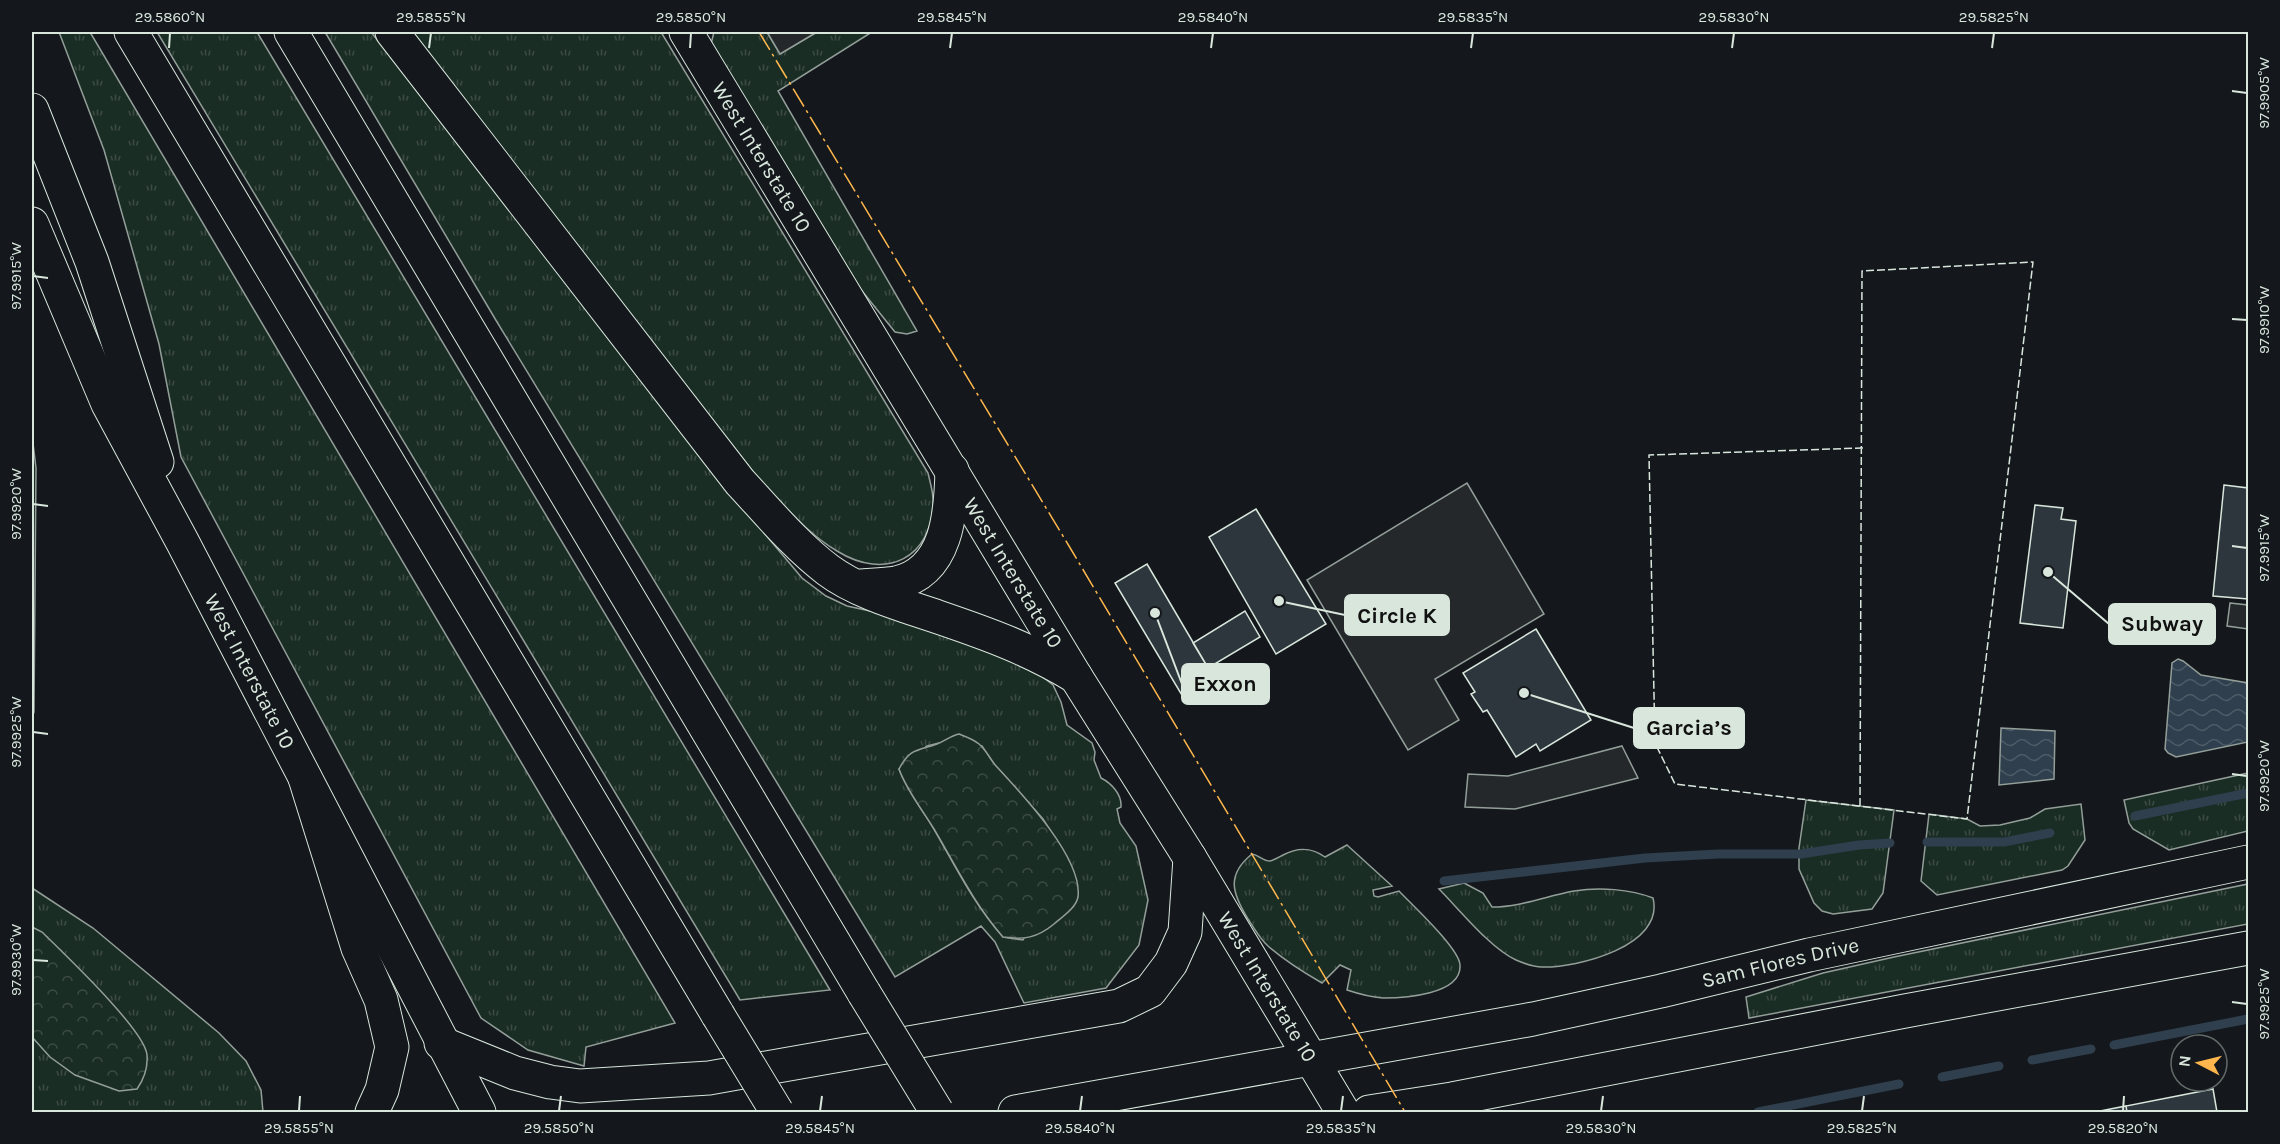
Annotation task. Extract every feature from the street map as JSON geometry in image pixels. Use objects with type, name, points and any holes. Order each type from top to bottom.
[{"type":"main road","points":[[131,32],[777,1113]]},
{"type":"main road","points":[[291,32],[937,1113]]},
{"type":"main road","points":[[392,32],[740,482],[796,542],[829,571],[857,586],[1024,648],[1076,677]]},
{"type":"main road","name":"West Interstate 10","points":[[686,32],[1076,677],[1312,1058],[1343,1113]]},
{"type":"main road","points":[[32,110],[92,262],[182,541]]},
{"type":"main road","name":"West Interstate 10","points":[[32,224],[108,404],[182,541],[478,1113]]},
{"type":"main road","points":[[857,586],[898,582],[920,573],[936,556],[945,532],[951,505],[952,470]]},
{"type":"main road","points":[[305,778],[358,948],[381,1000],[392,1047],[382,1090],[372,1113]]},
{"type":"main road","points":[[441,1043],[515,1072],[550,1082],[580,1086],[709,1078],[1119,1006],[1150,991],[1171,963],[1185,932],[1190,858]]},
{"type":"main road","name":"Sam Flores Drive","points":[[1015,1113],[1545,1016],[1809,955],[2248,862]]},
{"type":"main road","points":[[1369,1113],[2248,948]]},
{"type":"main road","points":[[1480,1113],[1504,1089]]},
{"type":"green space","points":[[59,32],[90,32],[675,1023],[586,1047],[584,1066],[528,1050],[481,1018],[181,457],[159,344],[104,150]]},
{"type":"green space","points":[[157,32],[257,32],[830,990],[740,1000]]},
{"type":"green space","points":[[325,32],[371,32],[738,502],[802,578],[826,596],[847,606],[884,614],[1003,656],[1035,671],[1053,685],[1061,702],[1067,725],[1092,743],[1095,752],[1094,760],[1101,778],[1118,793],[1121,802],[1121,807],[1117,809],[1120,823],[1136,846],[1148,900],[1139,945],[1106,988],[1024,1003],[995,942],[981,926],[895,977],[497,322]],"holes":[[[939,743],[982,746],[994,764],[1043,819],[1067,857],[1023,940],[1003,937],[992,924],[910,792],[899,769],[927,746]]]},
{"type":"green space","points":[[407,32],[661,32],[928,473],[933,497],[931,520],[925,537],[915,550],[903,559],[888,564],[872,564],[855,560],[826,544],[788,510],[762,483]]},
{"type":"green space","points":[[714,32],[767,32],[780,54],[817,32],[872,32],[778,91],[917,331],[907,334],[895,332],[858,286],[711,44]]},
{"type":"green space","points":[[32,435],[36,468],[34,712],[32,717]]},
{"type":"green space","points":[[959,734],[984,749],[1048,827],[1071,864],[1077,881],[1077,901],[1065,915],[1048,929],[1036,935],[1024,938],[1003,937],[974,898],[902,777],[899,769],[907,757],[915,751]]},
{"type":"green space","points":[[2248,773],[2248,831],[2169,850],[2133,829],[2129,823],[2124,800]]},
{"type":"green space","points":[[1806,800],[1894,810],[1883,893],[1872,909],[1833,914],[1822,911],[1814,903],[1799,869],[1799,848]]},
{"type":"green space","points":[[2081,804],[2085,840],[2068,866],[2062,870],[1937,895],[1921,881],[1929,814],[1967,819],[1980,826],[2000,825],[2030,818],[2045,809]]},
{"type":"green space","points":[[1347,845],[1392,886],[1373,890],[1374,896],[1399,891],[1452,948],[1460,965],[1458,975],[1452,983],[1430,993],[1404,997],[1383,998],[1365,995],[1347,990],[1351,970],[1340,965],[1322,983],[1281,956],[1260,937],[1235,893],[1235,877],[1244,862],[1252,854],[1270,861],[1299,849],[1315,851],[1325,857]]},
{"type":"green space","points":[[1464,883],[1483,893],[1492,907],[1503,907],[1574,891],[1604,889],[1653,898],[1653,915],[1646,929],[1615,951],[1576,963],[1536,966],[1525,964],[1506,955],[1476,928],[1439,889]]},
{"type":"green space","points":[[2248,884],[2248,924],[1749,1018],[1746,997],[1823,973]]},
{"type":"green space","points":[[32,888],[93,928],[219,1033],[246,1061],[261,1090],[263,1112],[32,1112]]},
{"type":"green space","points":[[32,927],[42,932],[102,992],[143,1043],[147,1064],[144,1077],[137,1089],[119,1091],[75,1075],[50,1057],[32,1037]]},
{"type":"shaded area","points":[[767,32],[817,32],[780,54]]},
{"type":"shaded area","points":[[1467,483],[1544,614],[1435,679],[1459,720],[1408,750],[1307,580]]},
{"type":"shaded area","points":[[2230,603],[2248,605],[2248,629],[2227,626]]},
{"type":"shaded area","points":[[1622,746],[1638,778],[1515,809],[1465,807],[1468,774],[1508,776]]},
{"type":"water","points":[[2178,659],[2201,675],[2248,683],[2248,742],[2176,757],[2168,753],[2165,749],[2172,663]]},
{"type":"water","points":[[2001,728],[2055,731],[2054,779],[1999,785]]},
{"type":"building","points":[[2224,485],[2248,488],[2248,599],[2213,596]]},
{"type":"building","points":[[2035,505],[2063,508],[2061,519],[2076,521],[2063,628],[2020,623]]},
{"type":"building","points":[[1256,509],[1326,624],[1276,654],[1209,537]]},
{"type":"building","points":[[1147,564],[1217,683],[1186,702],[1115,583]]},
{"type":"building","points":[[1245,611],[1260,637],[1208,668],[1193,643]]},
{"type":"building","points":[[1536,629],[1591,720],[1540,751],[1536,744],[1516,757],[1487,710],[1483,712],[1471,694],[1475,692],[1463,673]]},
{"type":"building","points":[[2193,1093],[2214,1093],[2217,1112],[2127,1112],[2126,1106]]},
{"type":"building","points":[[2126,1106],[2127,1112],[2095,1112]]},
{"type":"waterway","points":[[2135,816],[2248,793]]},
{"type":"waterway","points":[[1927,842],[2004,842],[2050,833]]},
{"type":"waterway","points":[[1444,881],[1645,858],[1718,854],[1801,854],[1859,845],[1890,843]]},
{"type":"waterway","points":[[2114,1045],[2248,1019]]},
{"type":"waterway","points":[[2032,1060],[2091,1049]]},
{"type":"waterway","points":[[1942,1077],[1999,1066]]},
{"type":"waterway","points":[[1758,1112],[1899,1084]]},
{"type":"fence","points":[[1860,806],[1862,271],[2033,262],[1967,819],[1675,784],[1655,743],[1649,455],[1863,448]]},
{"type":"power","points":[[759,32],[1069,546],[1405,1112]]},
{"type":"place","name":"Subway","points":[[2048,572]]},
{"type":"place","name":"Circle K","points":[[1279,601]]},
{"type":"place","name":"Exxon","points":[[1155,613]]},
{"type":"place","name":"Garcia’s","points":[[1524,693]]}]
